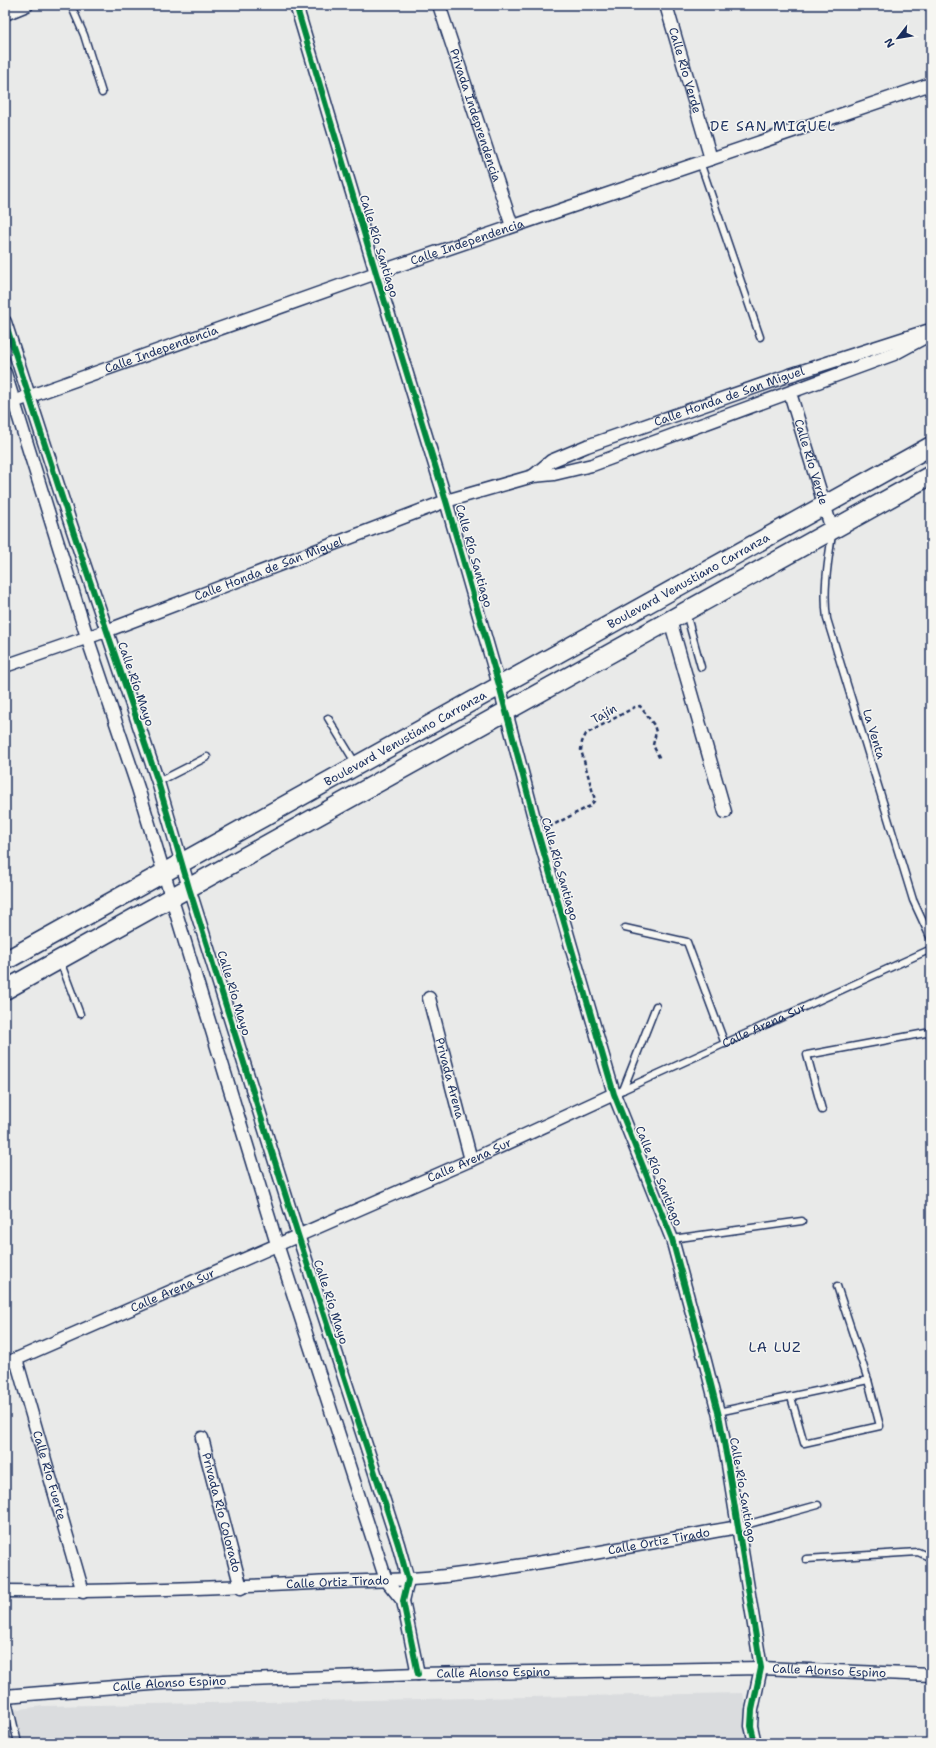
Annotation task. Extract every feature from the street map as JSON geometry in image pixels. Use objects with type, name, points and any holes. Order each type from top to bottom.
[{"type":"main road","name":"Boulevard Venustiano Carranza","points":[[5,961],[356,764],[931,446]]},
{"type":"main road","points":[[5,990],[931,475]]},
{"type":"street","points":[[5,14],[27,5]]},
{"type":"street","name":"Calle Río Santiago","points":[[296,5],[446,501],[507,712],[538,833],[619,1092],[672,1239],[718,1412],[761,1668],[752,1710],[751,1726],[755,1743]]},
{"type":"street","name":"Privada Indeprendencia","points":[[439,5],[512,226]]},
{"type":"street","name":"Calle Río Verde","points":[[666,5],[706,160]]},
{"type":"street","name":"Calle Independencia","points":[[10,403],[376,273],[931,84]]},
{"type":"street","name":"Calle Río Mayo","points":[[5,322],[106,631],[158,782],[189,888],[408,1580]]},
{"type":"street","name":"Calle Honda de San Miguel","points":[[533,476],[550,461],[587,446],[787,376],[931,329]]},
{"type":"street","name":"Calle Honda de San Miguel","points":[[5,666],[106,631],[446,501],[533,476],[554,474],[592,465],[894,354],[931,334]]},
{"type":"street","points":[[5,373],[10,403],[138,788],[277,1244],[386,1580],[403,1601]]},
{"type":"street","name":"Calle Río Verde","points":[[790,393],[832,530]]},
{"type":"street","points":[[670,620],[725,812]]},
{"type":"street","points":[[138,788],[158,782]]},
{"type":"street","name":"Privada Arena","points":[[429,998],[471,1160]]},
{"type":"street","name":"Calle Arena Sur","points":[[10,1362],[471,1160],[619,1092]]},
{"type":"street","name":"Calle Río Fuerte","points":[[10,1362],[83,1592]]},
{"type":"street","name":"Privada Río Colorado","points":[[202,1438],[241,1588]]},
{"type":"street","name":"Calle Ortiz Tirado","points":[[5,1592],[83,1592],[241,1588],[408,1580],[546,1562],[738,1527]]},
{"type":"street","points":[[408,1580],[403,1601],[418,1674]]},
{"type":"street","name":"Calle Alonso Espino","points":[[6,1693],[162,1683],[418,1674],[761,1668],[931,1675]]},
{"type":"lane","points":[[71,5],[84,34],[102,93]]},
{"type":"lane","points":[[706,160],[760,337]]},
{"type":"lane","name":"La Venta","points":[[832,530],[825,587],[827,619],[914,900],[931,939]]},
{"type":"lane","points":[[686,611],[701,667]]},
{"type":"lane","points":[[328,718],[356,764]]},
{"type":"lane","points":[[158,782],[207,757]]},
{"type":"lane","points":[[625,928],[687,942],[725,1044]]},
{"type":"lane","name":"Calle Arena Sur","points":[[619,1092],[931,949]]},
{"type":"lane","points":[[59,960],[80,1014]]},
{"type":"lane","points":[[619,1092],[656,1006]]},
{"type":"lane","points":[[822,1110],[807,1055],[931,1032]]},
{"type":"lane","points":[[672,1239],[802,1221]]},
{"type":"lane","points":[[791,1396],[804,1443],[880,1426],[868,1380],[837,1286]]},
{"type":"lane","points":[[718,1412],[868,1380]]},
{"type":"lane","points":[[738,1527],[818,1505]]},
{"type":"lane","points":[[806,1559],[918,1552],[931,1558]]},
{"type":"lane","points":[[6,1693],[18,1743]]},
{"type":"shaded area","points":[[743,1693],[753,1743],[5,1743],[5,1711],[43,1706]]},
{"type":"cycle path","points":[[296,5],[446,501],[499,685],[538,833],[614,1094],[672,1239],[705,1361],[720,1420],[761,1668],[752,1710],[751,1726],[755,1743]]},
{"type":"cycle path","points":[[5,322],[70,522],[158,782],[189,888],[298,1235],[398,1544],[408,1580],[403,1601],[418,1674]]},
{"type":"district","name":"DE SAN MIGUEL","points":[[773,126]]},
{"type":"district","name":"LA LUZ","points":[[775,1347]]}]
